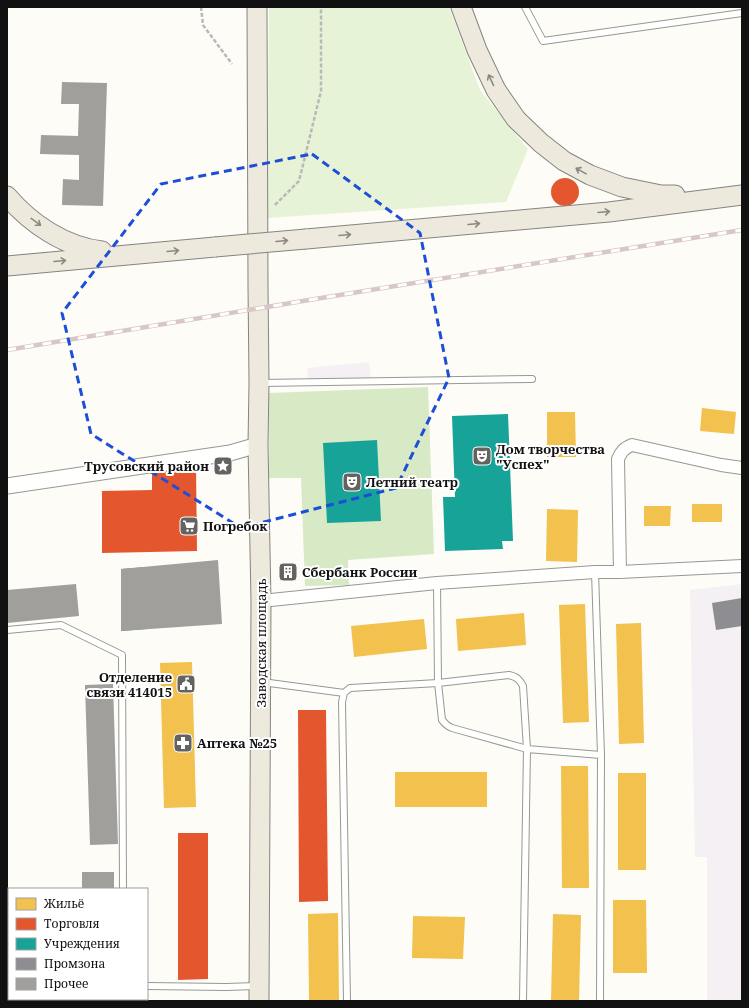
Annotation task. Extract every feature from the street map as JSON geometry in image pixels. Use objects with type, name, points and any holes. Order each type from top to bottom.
[{"type":"main road","name":"Заводская площадь","points":[[257,7],[258,445],[261,601],[259,994]]},
{"type":"main road","points":[[461,7],[477,50],[496,90],[516,119],[541,143],[564,161],[590,175],[622,187],[660,195],[735,196]]},
{"type":"main road","points":[[7,196],[33,220],[54,235],[75,245],[98,250],[134,254]]},
{"type":"main road","points":[[7,266],[608,212],[735,196]]},
{"type":"street","points":[[7,486],[230,453],[258,445]]},
{"type":"street","points":[[620,572],[618,459],[620,453],[625,448],[632,445],[721,465],[742,468]]},
{"type":"street","points":[[261,601],[437,584],[595,572],[742,566]]},
{"type":"lane","points":[[526,7],[543,41],[742,13]]},
{"type":"lane","points":[[259,383],[532,379]]},
{"type":"lane","points":[[595,572],[601,755],[600,1001]]},
{"type":"lane","points":[[437,584],[438,683],[442,720],[444,723],[448,726],[527,749],[601,755]]},
{"type":"lane","points":[[7,630],[61,625],[122,655],[123,888]]},
{"type":"lane","points":[[347,1001],[342,702],[344,693],[350,688],[438,683],[509,675],[519,679],[523,686],[527,749],[523,1001]]},
{"type":"lane","points":[[261,682],[344,693]]},
{"type":"lane","points":[[148,986],[226,987],[259,994]]},
{"type":"path","points":[[201,7],[203,25],[232,64]]},
{"type":"path","points":[[275,205],[299,181],[321,91],[321,7]]},
{"type":"highlighted area","points":[[312,154],[420,233],[449,378],[396,488],[241,528],[91,434],[62,313],[161,184]]},
{"type":"shaded area","points":[[369,362],[371,378],[309,384],[307,368]]},
{"type":"shaded area","points":[[742,584],[742,1001],[707,1001],[707,857],[695,857],[690,590]]},
{"type":"green space","points":[[269,7],[449,7],[480,90],[528,149],[506,202],[267,218]]},
{"type":"green space","points":[[428,387],[434,554],[348,560],[349,585],[305,586],[301,478],[269,478],[269,393]]},
{"type":"building: Жильё","points":[[702,408],[736,412],[734,434],[700,431]]},
{"type":"building: Жильё","points":[[547,412],[575,412],[576,457],[547,457]]},
{"type":"building: Жильё","points":[[692,504],[722,504],[722,522],[692,522]]},
{"type":"building: Жильё","points":[[644,506],[671,506],[670,526],[644,526]]},
{"type":"building: Жильё","points":[[547,509],[578,510],[577,562],[546,561]]},
{"type":"building: Жильё","points":[[585,604],[589,722],[563,723],[559,605]]},
{"type":"building: Жильё","points":[[524,613],[526,645],[458,651],[456,619]]},
{"type":"building: Жильё","points":[[424,619],[427,649],[354,657],[351,626]]},
{"type":"building: Жильё","points":[[641,623],[644,743],[619,744],[616,624]]},
{"type":"building: Жильё","points":[[192,662],[196,807],[164,808],[160,663]]},
{"type":"building: Жильё","points":[[561,766],[588,766],[589,888],[562,888]]},
{"type":"building: Жильё","points":[[395,772],[487,772],[487,807],[395,807]]},
{"type":"building: Жильё","points":[[618,773],[646,773],[646,870],[618,870]]},
{"type":"building: Жильё","points":[[613,900],[646,900],[647,973],[613,973]]},
{"type":"building: Жильё","points":[[338,913],[339,1001],[309,1001],[308,914]]},
{"type":"building: Жильё","points":[[553,914],[581,915],[579,1001],[551,1001]]},
{"type":"building: Жильё","points":[[413,916],[465,917],[463,959],[412,958]]},
{"type":"building: Торговля","points":[[565,178],[575,182],[579,192],[575,202],[565,206],[555,202],[551,192],[555,182]]},
{"type":"building: Торговля","points":[[196,467],[197,551],[102,553],[102,491],[152,490],[152,468]]},
{"type":"building: Торговля","name":"Сбербанк России","points":[[280,565],[296,565],[295,579],[280,579]]},
{"type":"building: Торговля","points":[[298,710],[326,710],[328,901],[299,902]]},
{"type":"building: Торговля","points":[[178,833],[208,833],[208,979],[178,980]]},
{"type":"building: Учреждения","name":"Дом творчества \"Успех\"","points":[[508,414],[513,541],[502,541],[503,549],[445,551],[443,497],[455,497],[452,416]]},
{"type":"building: Учреждения","name":"Летний театр","points":[[377,440],[381,521],[327,523],[323,443]]},
{"type":"building: Учреждения","points":[[147,567],[147,629],[121,631],[121,569]]},
{"type":"building: Промзона","points":[[742,598],[742,626],[716,630],[712,603]]},
{"type":"building: Прочее","points":[[62,82],[107,83],[103,206],[62,205],[63,179],[79,180],[79,155],[40,154],[41,135],[78,136],[79,104],[61,104]]},
{"type":"building: Прочее","points":[[218,560],[222,624],[121,631],[121,569]]},
{"type":"building: Прочее","points":[[76,584],[79,616],[7,623],[7,590]]},
{"type":"building: Прочее","points":[[113,684],[118,844],[90,845],[85,685]]},
{"type":"building: Прочее","points":[[82,872],[114,872],[114,888],[82,888]]},
{"type":"railway","points":[[7,350],[742,230]]},
{"type":"place","name":"Дом творчества \"Успех\"","points":[[482,456]]},
{"type":"place","name":"Трусовский район","points":[[223,466]]},
{"type":"place","name":"Летний театр","points":[[352,482]]},
{"type":"place","name":"Погребок","points":[[189,526]]},
{"type":"place","name":"Сбербанк России","points":[[288,572]]},
{"type":"place","name":"Отделение связи 414015","points":[[186,684]]},
{"type":"place","name":"Аптека №25","points":[[183,743]]}]
